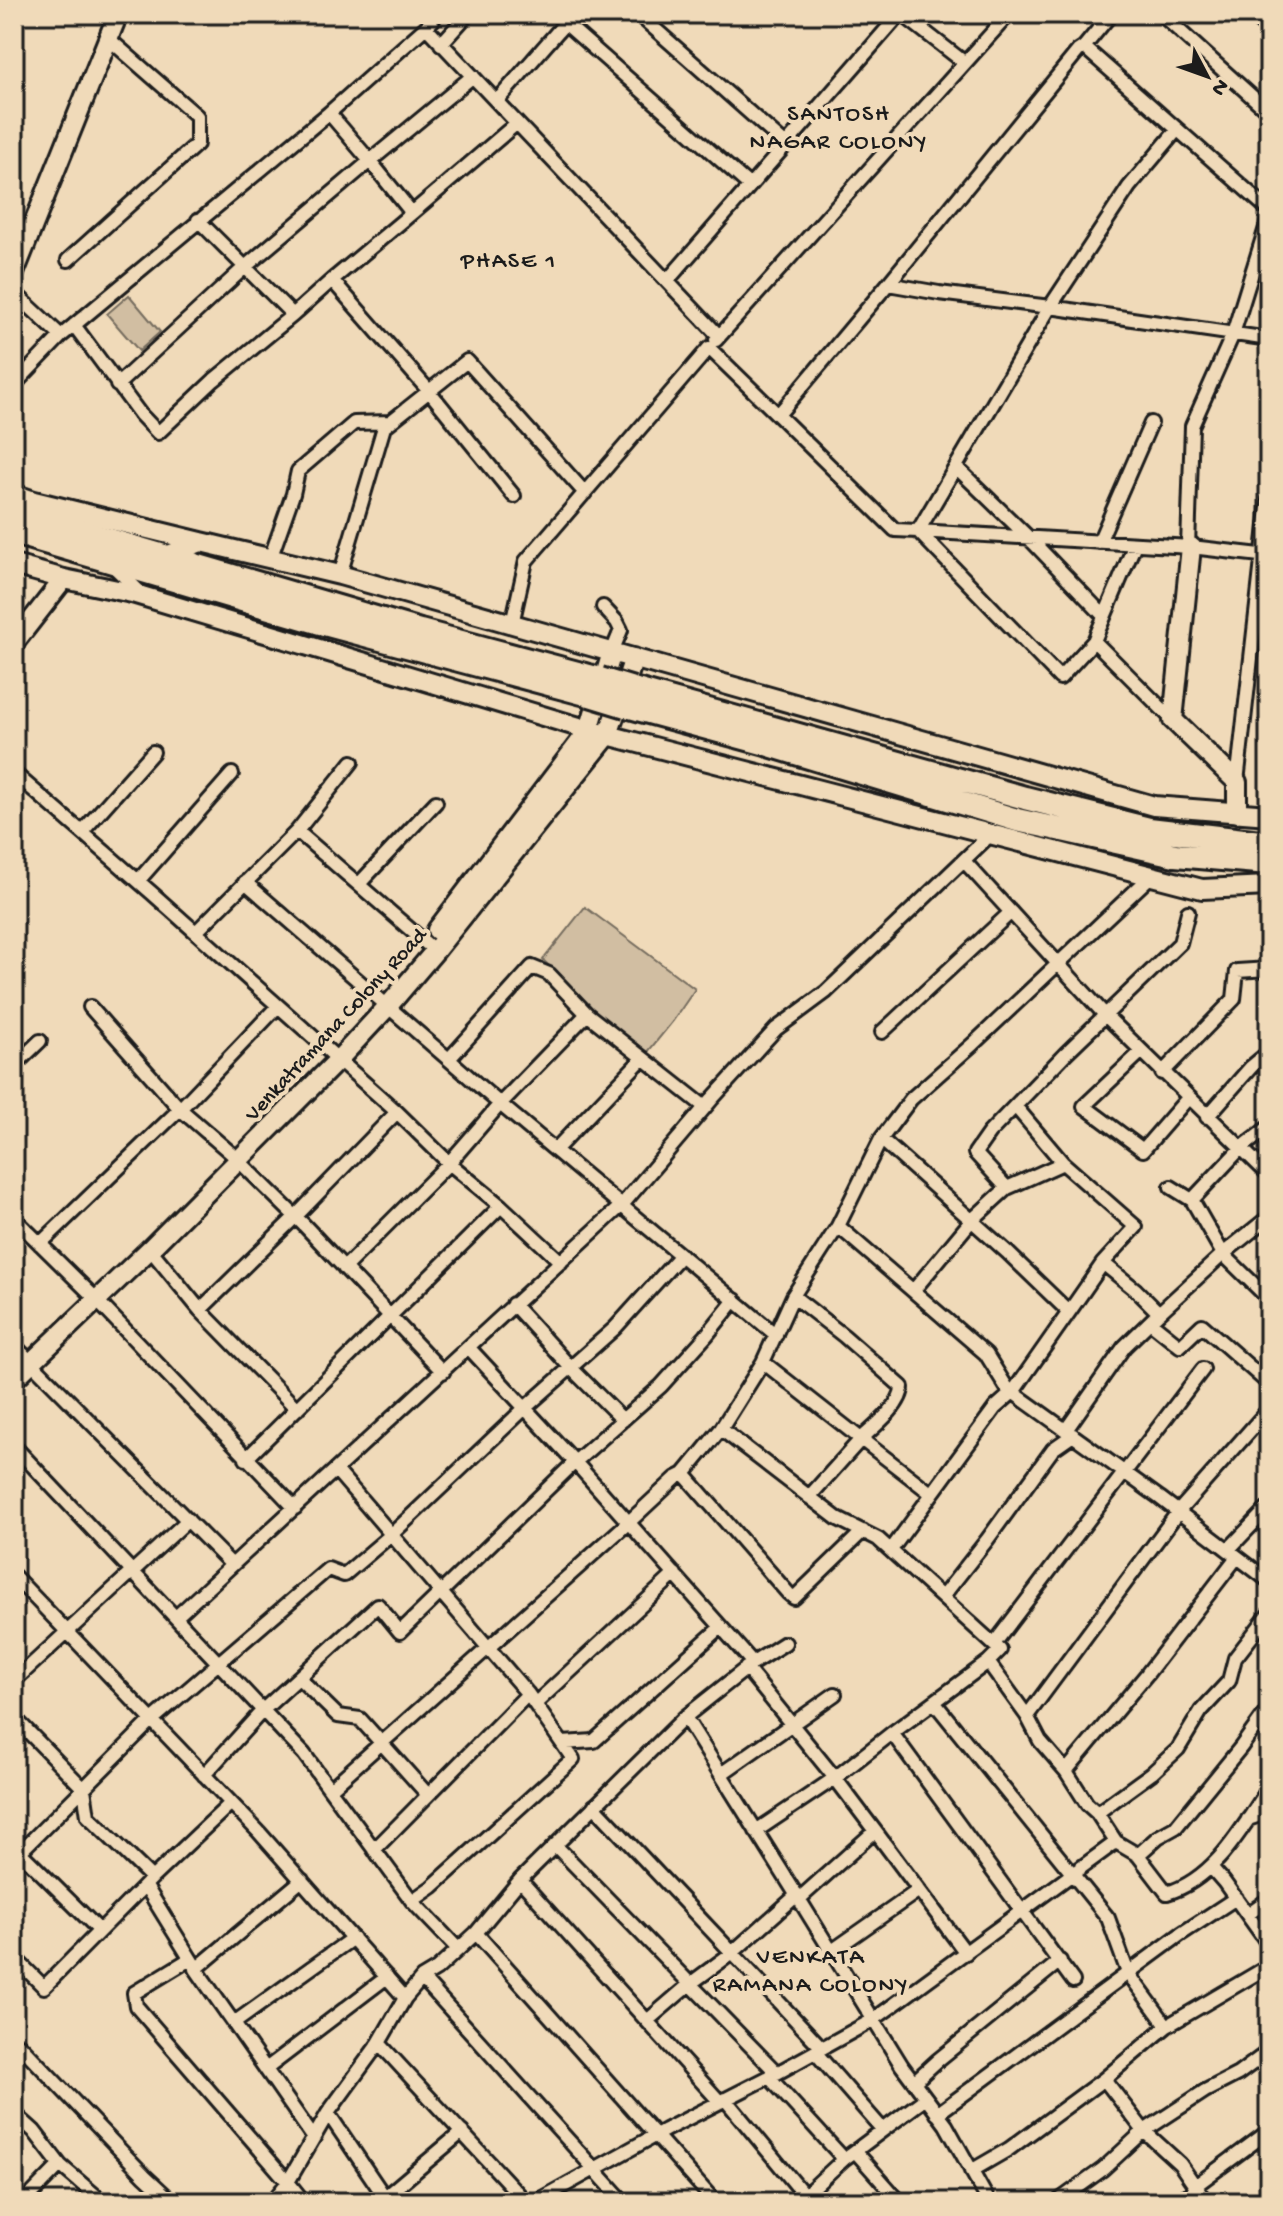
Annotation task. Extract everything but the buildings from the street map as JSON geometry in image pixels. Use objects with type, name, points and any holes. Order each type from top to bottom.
[{"type":"highway","points":[[14,512],[420,631],[629,697],[1149,829],[1269,843]]},
{"type":"highway","points":[[14,533],[317,622],[595,687]]},
{"type":"highway","points":[[629,697],[766,744],[1017,820],[1175,855],[1269,863]]},
{"type":"street","points":[[14,273],[118,14]]},
{"type":"street","points":[[14,385],[61,336],[329,113],[426,27],[433,20],[433,14]]},
{"type":"street","points":[[441,44],[468,14]]},
{"type":"street","points":[[638,14],[786,145]]},
{"type":"street","points":[[667,281],[901,14],[965,63]]},
{"type":"street","points":[[512,624],[526,561],[719,336],[1009,14]]},
{"type":"street","points":[[778,415],[1111,14]]},
{"type":"street","points":[[1161,14],[1269,112]]},
{"type":"street","points":[[1251,14],[1269,30]]},
{"type":"street","points":[[497,101],[569,19],[750,186]]},
{"type":"street","points":[[426,27],[719,336]]},
{"type":"street","points":[[68,260],[197,144],[197,116],[109,39]]},
{"type":"street","points":[[1084,47],[1269,210]]},
{"type":"street","points":[[117,385],[245,267],[473,76]]},
{"type":"street","points":[[329,113],[412,213]]},
{"type":"street","points":[[74,325],[117,385],[158,433],[214,380],[517,123]]},
{"type":"street","points":[[918,531],[1050,307],[1129,187],[1177,130]]},
{"type":"street","points":[[1173,720],[1190,547],[1192,426],[1233,334],[1269,218]]},
{"type":"street","points":[[198,220],[293,315]]},
{"type":"street","points":[[1255,263],[1269,265]]},
{"type":"street","points":[[332,280],[429,391],[514,496]]},
{"type":"street","points":[[888,284],[1269,339]]},
{"type":"street","points":[[14,292],[61,336]]},
{"type":"street","points":[[709,348],[895,530],[1190,547],[1266,556]]},
{"type":"street","points":[[340,575],[384,427],[467,361],[585,493]]},
{"type":"street","points":[[270,559],[298,471],[354,423],[390,422]]},
{"type":"street","points":[[1099,542],[1151,423]]},
{"type":"street","points":[[956,467],[1104,616]]},
{"type":"street","points":[[14,494],[340,575],[1154,806],[1269,815]]},
{"type":"street","points":[[1237,813],[1237,782],[1266,556],[1269,499]]},
{"type":"street","points":[[918,531],[1060,678],[1094,641],[1135,544]]},
{"type":"street","points":[[166,556],[201,542]]},
{"type":"street","points":[[106,560],[146,597]]},
{"type":"street","points":[[14,565],[146,597],[589,730],[990,835],[1202,889],[1269,886]]},
{"type":"street","points":[[14,643],[64,579]]},
{"type":"street","points":[[297,831],[431,946],[589,730],[621,630],[603,607]]},
{"type":"street","points":[[1094,641],[1237,782]]},
{"type":"street","name":"Venkatramana Colony Road","points":[[14,1379],[21,1357],[150,1249],[384,1002],[608,735],[634,658]]},
{"type":"street","points":[[82,832],[153,752]]},
{"type":"street","points":[[196,932],[297,831],[352,762]]},
{"type":"street","points":[[14,773],[196,932],[561,1262]]},
{"type":"street","points":[[138,881],[232,774]]},
{"type":"street","points":[[359,884],[436,802]]},
{"type":"street","points":[[176,1617],[622,1205],[776,1029],[826,992],[990,835]]},
{"type":"street","points":[[964,861],[1106,1016],[1269,1175]]},
{"type":"street","points":[[330,1789],[684,1474],[721,1429],[763,1362],[793,1296],[838,1226],[881,1139],[911,1099],[1151,876]]},
{"type":"street","points":[[245,882],[500,1104],[776,1335]]},
{"type":"street","points":[[882,1032],[1011,912]]},
{"type":"street","points":[[1007,1188],[975,1153],[989,1133],[1066,1053],[1180,943],[1188,912]]},
{"type":"street","points":[[449,1059],[532,967],[549,974],[587,1014],[705,1107]]},
{"type":"street","points":[[1162,1073],[1234,999],[1237,971],[1269,969]]},
{"type":"street","points":[[40,1244],[180,1109],[278,1006]]},
{"type":"street","points":[[90,1007],[180,1109],[295,1217],[443,1372]]},
{"type":"street","points":[[344,1268],[449,1163],[500,1104],[587,1014]]},
{"type":"street","points":[[14,1066],[40,1041]]},
{"type":"street","points":[[1141,1052],[1084,1106],[1143,1150],[1188,1098]]},
{"type":"street","points":[[1207,1117],[1251,1067],[1269,1052]]},
{"type":"street","points":[[556,1149],[643,1058]]},
{"type":"street","points":[[891,1550],[995,1408],[1013,1392],[1103,1263],[1136,1227],[1063,1163],[1015,1106]]},
{"type":"street","points":[[200,1310],[397,1112]]},
{"type":"street","points":[[1192,1200],[1240,1149],[1269,1127]]},
{"type":"street","points":[[881,1139],[1069,1312]]},
{"type":"street","points":[[93,1297],[235,1158]]},
{"type":"street","points":[[913,1291],[971,1221],[1007,1188],[1063,1163]]},
{"type":"street","points":[[1171,1187],[1192,1200],[1223,1254],[1269,1299]]},
{"type":"street","points":[[246,1459],[501,1206]]},
{"type":"street","points":[[943,1596],[1053,1449],[1070,1433],[1124,1347],[1223,1254],[1269,1217]]},
{"type":"street","points":[[14,1218],[295,1508]]},
{"type":"street","points":[[838,1226],[986,1354],[1007,1388],[1269,1581]]},
{"type":"street","points":[[150,1249],[200,1310],[297,1409]]},
{"type":"street","points":[[99,1930],[17,1855],[151,1721],[328,1569],[344,1575],[392,1534],[615,1328],[681,1255]]},
{"type":"street","points":[[1103,1263],[1136,1290],[1154,1317],[1180,1346],[1202,1325],[1269,1384]]},
{"type":"street","points":[[793,1296],[902,1387],[902,1394],[896,1403],[809,1497]]},
{"type":"street","points":[[204,1775],[263,1710],[378,1605],[400,1632],[575,1462],[661,1386],[735,1300]]},
{"type":"street","points":[[513,1304],[623,1420]]},
{"type":"street","points":[[469,1348],[721,1627],[966,1953]]},
{"type":"street","points":[[21,1357],[232,1565]]},
{"type":"street","points":[[763,1362],[932,1494]]},
{"type":"street","points":[[994,1644],[1203,1369]]},
{"type":"street","points":[[1027,1716],[1178,1512],[1269,1409]]},
{"type":"street","points":[[721,1429],[838,1519],[878,1539],[1000,1650],[835,1778],[756,1831]]},
{"type":"street","points":[[14,1446],[304,1754],[412,1901],[458,1949]]},
{"type":"street","points":[[336,1470],[532,1699],[573,1759],[432,1887],[412,1901]]},
{"type":"street","points":[[684,1474],[794,1598],[863,1531]]},
{"type":"street","points":[[1066,1771],[1147,1674],[1232,1553],[1269,1507]]},
{"type":"street","points":[[14,1681],[188,1520]]},
{"type":"street","points":[[374,1850],[428,1795],[532,1699],[675,1574]]},
{"type":"street","points":[[14,1576],[231,1803],[405,1998]]},
{"type":"street","points":[[1097,1813],[1152,1773],[1178,1749],[1201,1711],[1229,1681],[1235,1658],[1269,1614]]},
{"type":"street","points":[[562,1743],[594,1741],[721,1627]]},
{"type":"street","points":[[272,2202],[288,2182],[328,2113],[379,2043],[405,1998],[422,1978],[437,1969],[476,1933],[520,1880],[685,1717],[750,1665],[785,1643]]},
{"type":"street","points":[[988,1662],[1027,1716],[1040,1741],[1066,1771],[1116,1842],[1138,1855],[1167,1893],[1181,1889],[1211,1867],[1269,1788]]},
{"type":"street","points":[[299,1678],[338,1716],[360,1719],[428,1795]]},
{"type":"street","points":[[721,1774],[835,1694]]},
{"type":"street","points":[[934,1702],[1108,1918],[1128,1973],[1167,2026]]},
{"type":"street","points":[[1138,1855],[1158,1837],[1176,1827],[1269,1708]]},
{"type":"street","points":[[14,1717],[84,1789],[88,1816],[148,1882],[193,1964],[313,2137]]},
{"type":"street","points":[[685,1717],[873,2020],[937,2114],[989,2202]]},
{"type":"street","points":[[892,1733],[1073,1981]]},
{"type":"street","points":[[14,1957],[44,1987],[231,1803]]},
{"type":"street","points":[[594,1806],[819,2050],[883,2130]]},
{"type":"street","points":[[1248,1819],[1269,1812]]},
{"type":"street","points":[[647,2021],[875,1831]]},
{"type":"street","points":[[535,2202],[873,2020],[1116,1842]]},
{"type":"street","points":[[555,1845],[690,1984],[844,2159]]},
{"type":"street","points":[[1211,1867],[1269,1945]]},
{"type":"street","points":[[302,1880],[193,1964],[134,1993],[136,2006],[304,2202]]},
{"type":"street","points":[[520,1880],[723,2100],[807,2199],[844,2159],[926,2098]]},
{"type":"street","points":[[832,1951],[919,1890]]},
{"type":"street","points":[[937,2114],[1181,1934],[1236,1898]]},
{"type":"street","points":[[1248,1914],[1269,1899]]},
{"type":"street","points":[[476,1933],[715,2202]]},
{"type":"street","points":[[234,2023],[353,1938]]},
{"type":"street","points":[[914,2082],[1060,1961]]},
{"type":"street","points":[[971,2171],[1009,2149],[1104,2079],[1167,2026],[1269,1966]]},
{"type":"street","points":[[266,2069],[387,1977]]},
{"type":"street","points":[[422,1978],[624,2202]]},
{"type":"street","points":[[379,2043],[526,2202]]},
{"type":"street","points":[[14,2044],[20,2045],[173,2202]]},
{"type":"street","points":[[1057,2202],[1103,2169],[1144,2131],[1205,2091],[1238,2074],[1269,2051]]},
{"type":"street","points":[[1104,2079],[1144,2131],[1180,2164],[1206,2202]]},
{"type":"street","points":[[14,2113],[41,2139],[60,2165],[103,2202]]},
{"type":"street","points":[[328,2113],[386,2200],[462,2132]]},
{"type":"street","points":[[1173,2202],[1196,2188],[1269,2131]]},
{"type":"street","points":[[855,2151],[900,2202]]},
{"type":"street","points":[[24,2202],[60,2165]]},
{"type":"shaded area","points":[[129,295],[160,332],[139,351],[107,314]]},
{"type":"shaded area","points":[[585,907],[695,989],[643,1058],[543,960]]},
{"type":"district","name":"SANTOSH NAGAR COLONY","points":[[839,126]]},
{"type":"district","name":"PHASE 1","points":[[509,259]]},
{"type":"district","name":"VENKATA RAMANA COLONY","points":[[811,1969]]}]
